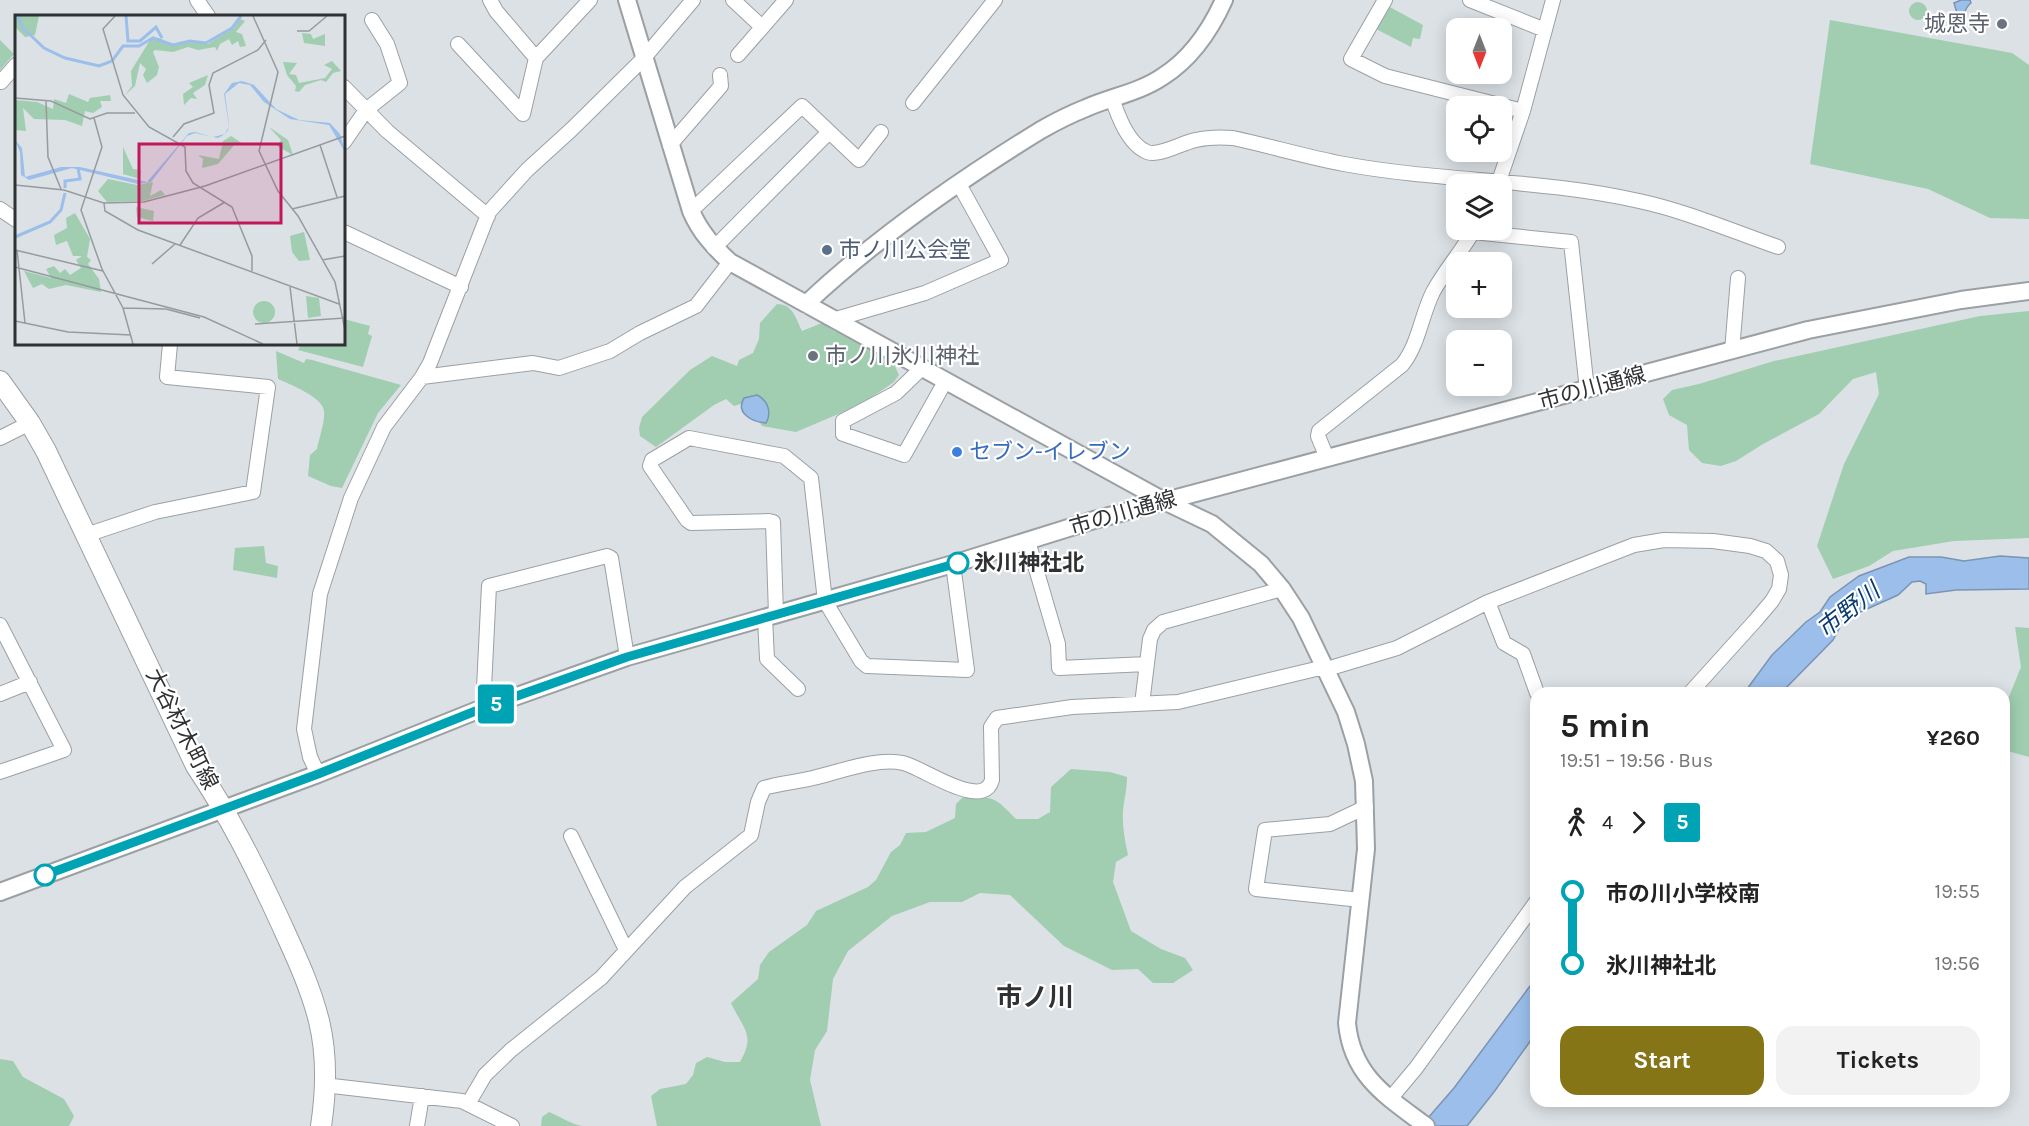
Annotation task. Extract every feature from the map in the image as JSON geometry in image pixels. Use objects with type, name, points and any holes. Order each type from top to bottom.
[{"type":"main road","name":"大谷材木町線","points":[[0,381],[30,423],[46,451],[196,766],[224,807],[305,977],[319,1022],[324,1056],[321,1126]]},
{"type":"street","points":[[197,0],[207,15]]},
{"type":"street","points":[[490,0],[496,11],[536,58]]},
{"type":"street","points":[[458,44],[523,114],[536,58],[590,0]]},
{"type":"street","points":[[627,0],[643,59],[691,211],[698,228],[714,248],[729,261],[1164,501],[1212,524],[1260,564],[1282,589],[1301,618],[1346,712],[1364,781],[1366,849],[1347,1023],[1349,1042],[1356,1060],[1368,1078],[1390,1099],[1426,1126]]},
{"type":"street","points":[[318,774],[310,757],[304,729],[320,594],[351,498],[384,427],[422,377],[461,287],[488,216],[527,170],[643,59],[693,0]]},
{"type":"street","points":[[734,0],[762,27]]},
{"type":"street","points":[[738,55],[786,0]]},
{"type":"street","points":[[913,103],[995,0]]},
{"type":"street","points":[[807,304],[853,260],[883,236],[1042,130],[1085,108],[1161,79],[1184,62],[1215,21],[1224,0]]},
{"type":"street","points":[[1385,0],[1351,59],[1385,76],[1523,111]]},
{"type":"street","points":[[1470,0],[1545,30]]},
{"type":"street","points":[[1502,174],[1523,111],[1554,0]]},
{"type":"street","points":[[345,141],[366,110],[400,83],[387,44],[372,21]]},
{"type":"street","points":[[0,83],[15,66]]},
{"type":"street","points":[[670,145],[722,86],[720,75]]},
{"type":"street","points":[[345,88],[387,131],[488,216]]},
{"type":"street","points":[[1112,98],[1127,131],[1137,145],[1148,153],[1157,153],[1195,140],[1216,136],[1266,145],[1344,164],[1446,176]]},
{"type":"street","points":[[691,211],[802,106],[859,160],[881,132]]},
{"type":"street","points":[[714,248],[829,132]]},
{"type":"street","points":[[836,319],[925,293],[1000,260],[959,184]]},
{"type":"street","points":[[1512,184],[1638,200],[1665,207],[1778,247]]},
{"type":"street","points":[[0,209],[15,219]]},
{"type":"street","points":[[345,232],[461,287]]},
{"type":"street","points":[[1512,235],[1570,242],[1587,390]]},
{"type":"street","points":[[1327,458],[1318,436],[1319,431],[1402,365],[1411,354],[1434,291],[1468,240]]},
{"type":"street","points":[[422,377],[532,363],[559,368],[610,351],[640,333],[696,306],[729,261]]},
{"type":"street","points":[[1732,351],[1738,278]]},
{"type":"street","name":"市の川通線","points":[[0,892],[318,774],[483,708],[627,657],[1164,501],[1808,330],[1961,300],[2029,291]]},
{"type":"street","points":[[86,535],[155,512],[253,492],[268,387],[167,377],[170,345]]},
{"type":"street","points":[[923,367],[896,393],[843,421],[843,434],[904,455],[946,380]]},
{"type":"street","points":[[0,438],[30,423]]},
{"type":"street","points":[[798,690],[767,659],[772,522],[769,520],[691,523],[650,466],[652,460],[689,438],[784,456],[811,478],[825,601],[861,661],[867,666],[967,670],[953,564]]},
{"type":"street","points":[[468,1104],[485,1076],[502,1059],[602,978],[685,887],[751,835],[758,802],[764,788],[860,766],[901,762],[916,766],[960,789],[977,792],[991,786],[991,727],[997,718],[1072,707],[1178,702],[1316,669],[1327,669],[1397,648],[1488,602],[1634,544],[1664,540],[1713,541],[1766,550],[1777,561],[1781,575],[1779,589],[1772,602],[1695,687]]},
{"type":"street","points":[[1028,541],[1058,644],[1059,668],[1147,664]]},
{"type":"street","points":[[483,708],[489,586],[607,556],[610,558],[627,657]]},
{"type":"street","points":[[1142,704],[1150,639],[1154,630],[1163,622],[1282,589]]},
{"type":"street","points":[[1488,602],[1504,643],[1523,654],[1535,687]]},
{"type":"street","points":[[0,772],[64,750],[1,627]]},
{"type":"street","points":[[0,694],[30,682]]},
{"type":"street","points":[[1361,900],[1256,889],[1265,830],[1330,824],[1366,807]]},
{"type":"street","points":[[571,836],[626,950]]},
{"type":"street","points":[[1390,1099],[1416,1068],[1530,910]]},
{"type":"street","points":[[324,1085],[462,1101],[512,1126]]},
{"type":"street","points":[[417,1126],[422,1096]]},
{"type":"green space","points":[[1918,2],[1924,5],[1927,11],[1924,17],[1918,20],[1912,17],[1909,11],[1912,5]]},
{"type":"green space","points":[[1386,5],[1423,25],[1420,39],[1413,38],[1411,47],[1374,28]]},
{"type":"green space","points":[[1830,20],[2012,53],[2029,65],[2029,219],[1990,218],[1928,189],[1810,164]]},
{"type":"green space","points":[[0,40],[14,54],[0,70]]},
{"type":"green space","points":[[777,304],[790,309],[802,331],[822,323],[893,362],[899,375],[894,382],[862,404],[796,432],[762,426],[747,402],[734,406],[726,399],[714,405],[656,447],[640,436],[639,428],[642,417],[690,370],[712,356],[737,366],[739,360],[753,353],[759,339],[760,323]]},
{"type":"green space","points":[[2029,311],[2029,538],[1954,541],[1893,551],[1869,566],[1833,579],[1817,546],[1844,464],[1879,394],[1876,372],[1853,379],[1819,414],[1736,461],[1721,466],[1702,463],[1689,450],[1687,425],[1669,415],[1663,399],[1672,390],[1774,361],[1980,316]]},
{"type":"green space","points":[[345,319],[370,326],[368,334],[372,336],[363,367],[298,350],[300,345],[345,345]]},
{"type":"green space","points":[[276,351],[304,363],[306,359],[312,360],[401,385],[378,413],[342,488],[308,476],[310,455],[317,449],[324,411],[312,396],[278,379]]},
{"type":"green space","points":[[264,546],[266,563],[278,566],[277,578],[233,570],[235,548]]},
{"type":"green space","points":[[2015,627],[2029,628],[2029,757],[2010,752],[2010,694],[2021,667]]},
{"type":"green space","points":[[1071,769],[1110,772],[1127,777],[1123,817],[1128,855],[1116,862],[1113,882],[1131,931],[1161,949],[1185,958],[1193,970],[1173,983],[1153,983],[1138,969],[1112,970],[1064,946],[1010,895],[980,893],[962,902],[930,902],[892,916],[848,951],[833,979],[827,1031],[815,1050],[810,1080],[821,1126],[657,1126],[651,1096],[660,1089],[686,1084],[693,1075],[696,1063],[707,1057],[725,1062],[740,1062],[745,1052],[747,1038],[731,1003],[758,979],[760,965],[769,952],[807,925],[816,911],[868,887],[876,880],[891,852],[900,845],[906,833],[926,832],[955,818],[956,804],[962,798],[992,799],[1016,819],[1038,819],[1050,812],[1051,787]]},
{"type":"green space","points":[[0,1059],[13,1061],[23,1077],[64,1099],[74,1116],[69,1126],[0,1126]]},
{"type":"green space","points":[[549,1112],[582,1126],[541,1126],[542,1117]]},
{"type":"water","points":[[1970,0],[1971,3],[1959,20],[1954,3]]},
{"type":"water","points":[[757,395],[768,407],[769,415],[766,423],[755,421],[743,412],[744,398]]},
{"type":"water","name":"市野川","points":[[2000,556],[2029,558],[2029,589],[1956,590],[1926,594],[1926,584],[1920,581],[1912,582],[1898,595],[1858,613],[1841,625],[1833,640],[1787,687],[1748,687],[1772,655],[1806,622],[1820,612],[1830,597],[1859,576],[1909,557],[1941,557],[1964,561]]},
{"type":"water","points":[[1530,986],[1530,1041],[1494,1092],[1467,1126],[1421,1126],[1454,1088]]},
{"type":"bus line","name":"5","points":[[45,875],[318,774],[483,708],[627,657],[958,563]]},
{"type":"place","name":"城恩寺","points":[[2002,24]]},
{"type":"place","name":"市ノ川公会堂","points":[[827,250]]},
{"type":"place","name":"市ノ川氷川神社","points":[[813,356]]},
{"type":"place","name":"セブン-イレブン","points":[[957,452]]},
{"type":"place","name":"氷川神社北","points":[[958,563]]},
{"type":"district","name":"市ノ川","points":[[1035,997]]}]
